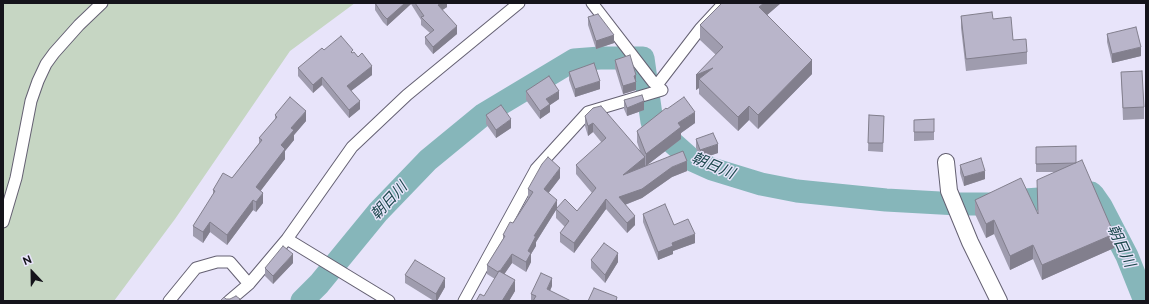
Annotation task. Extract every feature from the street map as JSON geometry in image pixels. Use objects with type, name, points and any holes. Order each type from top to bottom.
[{"type":"street","points":[[3,222],[16,178],[31,101],[38,81],[46,64],[54,53],[102,3]]},
{"type":"street","points":[[229,301],[249,284],[286,239],[352,147],[407,95],[520,3]]},
{"type":"street","points":[[464,301],[536,169],[588,112],[662,90],[657,86],[592,3]]},
{"type":"street","points":[[657,86],[700,29],[724,3]]},
{"type":"street","points":[[946,162],[949,191],[970,242],[999,301]]},
{"type":"street","points":[[286,239],[389,301]]},
{"type":"street","points":[[169,301],[196,268],[217,262],[230,262],[249,284]]},
{"type":"green space","points":[[3,3],[355,3],[290,51],[175,219],[114,301],[3,301]]},
{"type":"building","points":[[375,3],[405,3],[387,19]]},
{"type":"building","points":[[415,3],[442,3],[438,5],[457,26],[433,47],[425,37],[434,30],[421,17],[424,16]]},
{"type":"building","points":[[722,3],[764,3],[759,7],[812,60],[758,115],[749,106],[738,117],[699,79],[713,68],[696,75],[723,47],[700,25]]},
{"type":"building","points":[[992,12],[993,19],[1011,17],[1013,40],[1026,39],[1027,52],[966,59],[961,16]]},
{"type":"building","points":[[598,14],[614,35],[596,41],[588,17]]},
{"type":"building","points":[[1136,27],[1141,47],[1112,54],[1107,34]]},
{"type":"building","points":[[341,36],[353,50],[351,52],[352,53],[354,52],[358,57],[362,53],[372,66],[347,86],[360,101],[349,110],[322,77],[313,85],[298,68],[322,48],[324,50]]},
{"type":"building","points":[[630,55],[636,75],[634,76],[636,82],[623,86],[615,60]]},
{"type":"building","points":[[594,63],[600,81],[575,89],[569,72]]},
{"type":"building","points":[[1142,71],[1144,107],[1123,108],[1121,72]]},
{"type":"building","points":[[549,76],[559,91],[546,99],[550,104],[540,111],[526,91]]},
{"type":"building","points":[[642,95],[644,101],[627,108],[624,100]]},
{"type":"building","points":[[290,97],[306,111],[291,128],[294,130],[281,145],[285,149],[256,187],[263,193],[256,202],[253,200],[227,235],[210,222],[203,232],[193,226],[215,191],[213,190],[223,173],[232,178],[262,140],[259,138],[277,117],[275,115]]},
{"type":"building","points":[[684,97],[695,112],[678,123],[681,127],[646,154],[637,131],[666,108],[667,109]]},
{"type":"building","points":[[501,105],[511,119],[496,130],[486,115]]},
{"type":"building","points":[[601,106],[645,157],[623,175],[683,151],[687,161],[672,167],[642,189],[619,197],[635,216],[627,223],[606,199],[574,243],[560,233],[569,221],[556,209],[565,199],[577,211],[596,188],[576,165],[606,138],[593,123],[588,126],[585,116],[593,108]]},
{"type":"building","points":[[869,115],[884,116],[883,143],[868,143]]},
{"type":"building","points":[[934,119],[934,132],[914,132],[914,120]]},
{"type":"building","points":[[713,133],[718,144],[700,150],[696,139]]},
{"type":"building","points":[[1076,146],[1076,163],[1036,164],[1036,147]]},
{"type":"building","points":[[548,157],[560,168],[544,189],[557,200],[534,236],[536,236],[528,251],[531,253],[526,262],[512,254],[498,272],[487,265],[505,236],[503,235],[510,222],[513,223],[533,192],[528,189],[542,164]]},
{"type":"building","points":[[981,158],[985,171],[964,177],[960,165]]},
{"type":"building","points":[[1082,160],[1114,234],[1042,265],[1033,245],[1010,256],[994,220],[986,224],[975,200],[1021,178],[1038,214],[1037,180]]},
{"type":"building","points":[[665,204],[674,225],[688,219],[695,234],[672,243],[673,246],[658,252],[643,214]]},
{"type":"building","points":[[604,243],[618,253],[605,275],[591,260]]},
{"type":"building","points":[[283,246],[293,254],[273,276],[265,268]]},
{"type":"building","points":[[415,260],[445,278],[436,294],[405,275]]},
{"type":"building","points":[[499,271],[515,280],[502,301],[476,301],[480,294],[484,296]]},
{"type":"building","points":[[541,273],[552,278],[547,289],[571,301],[533,301],[536,296],[531,294]]},
{"type":"building","points":[[594,288],[617,297],[616,301],[588,301]]},
{"type":"building","points":[[236,296],[240,299],[238,301],[220,301],[224,297],[226,299],[230,299]]},
{"type":"waterway","name":"朝日川","points":[[302,301],[319,284],[378,212],[428,160],[484,114],[574,60],[600,58],[643,58],[652,122],[665,136],[692,160],[712,169],[761,184],[797,191],[886,200],[958,204],[995,204],[1091,193],[1101,206],[1127,256],[1145,301]]}]
